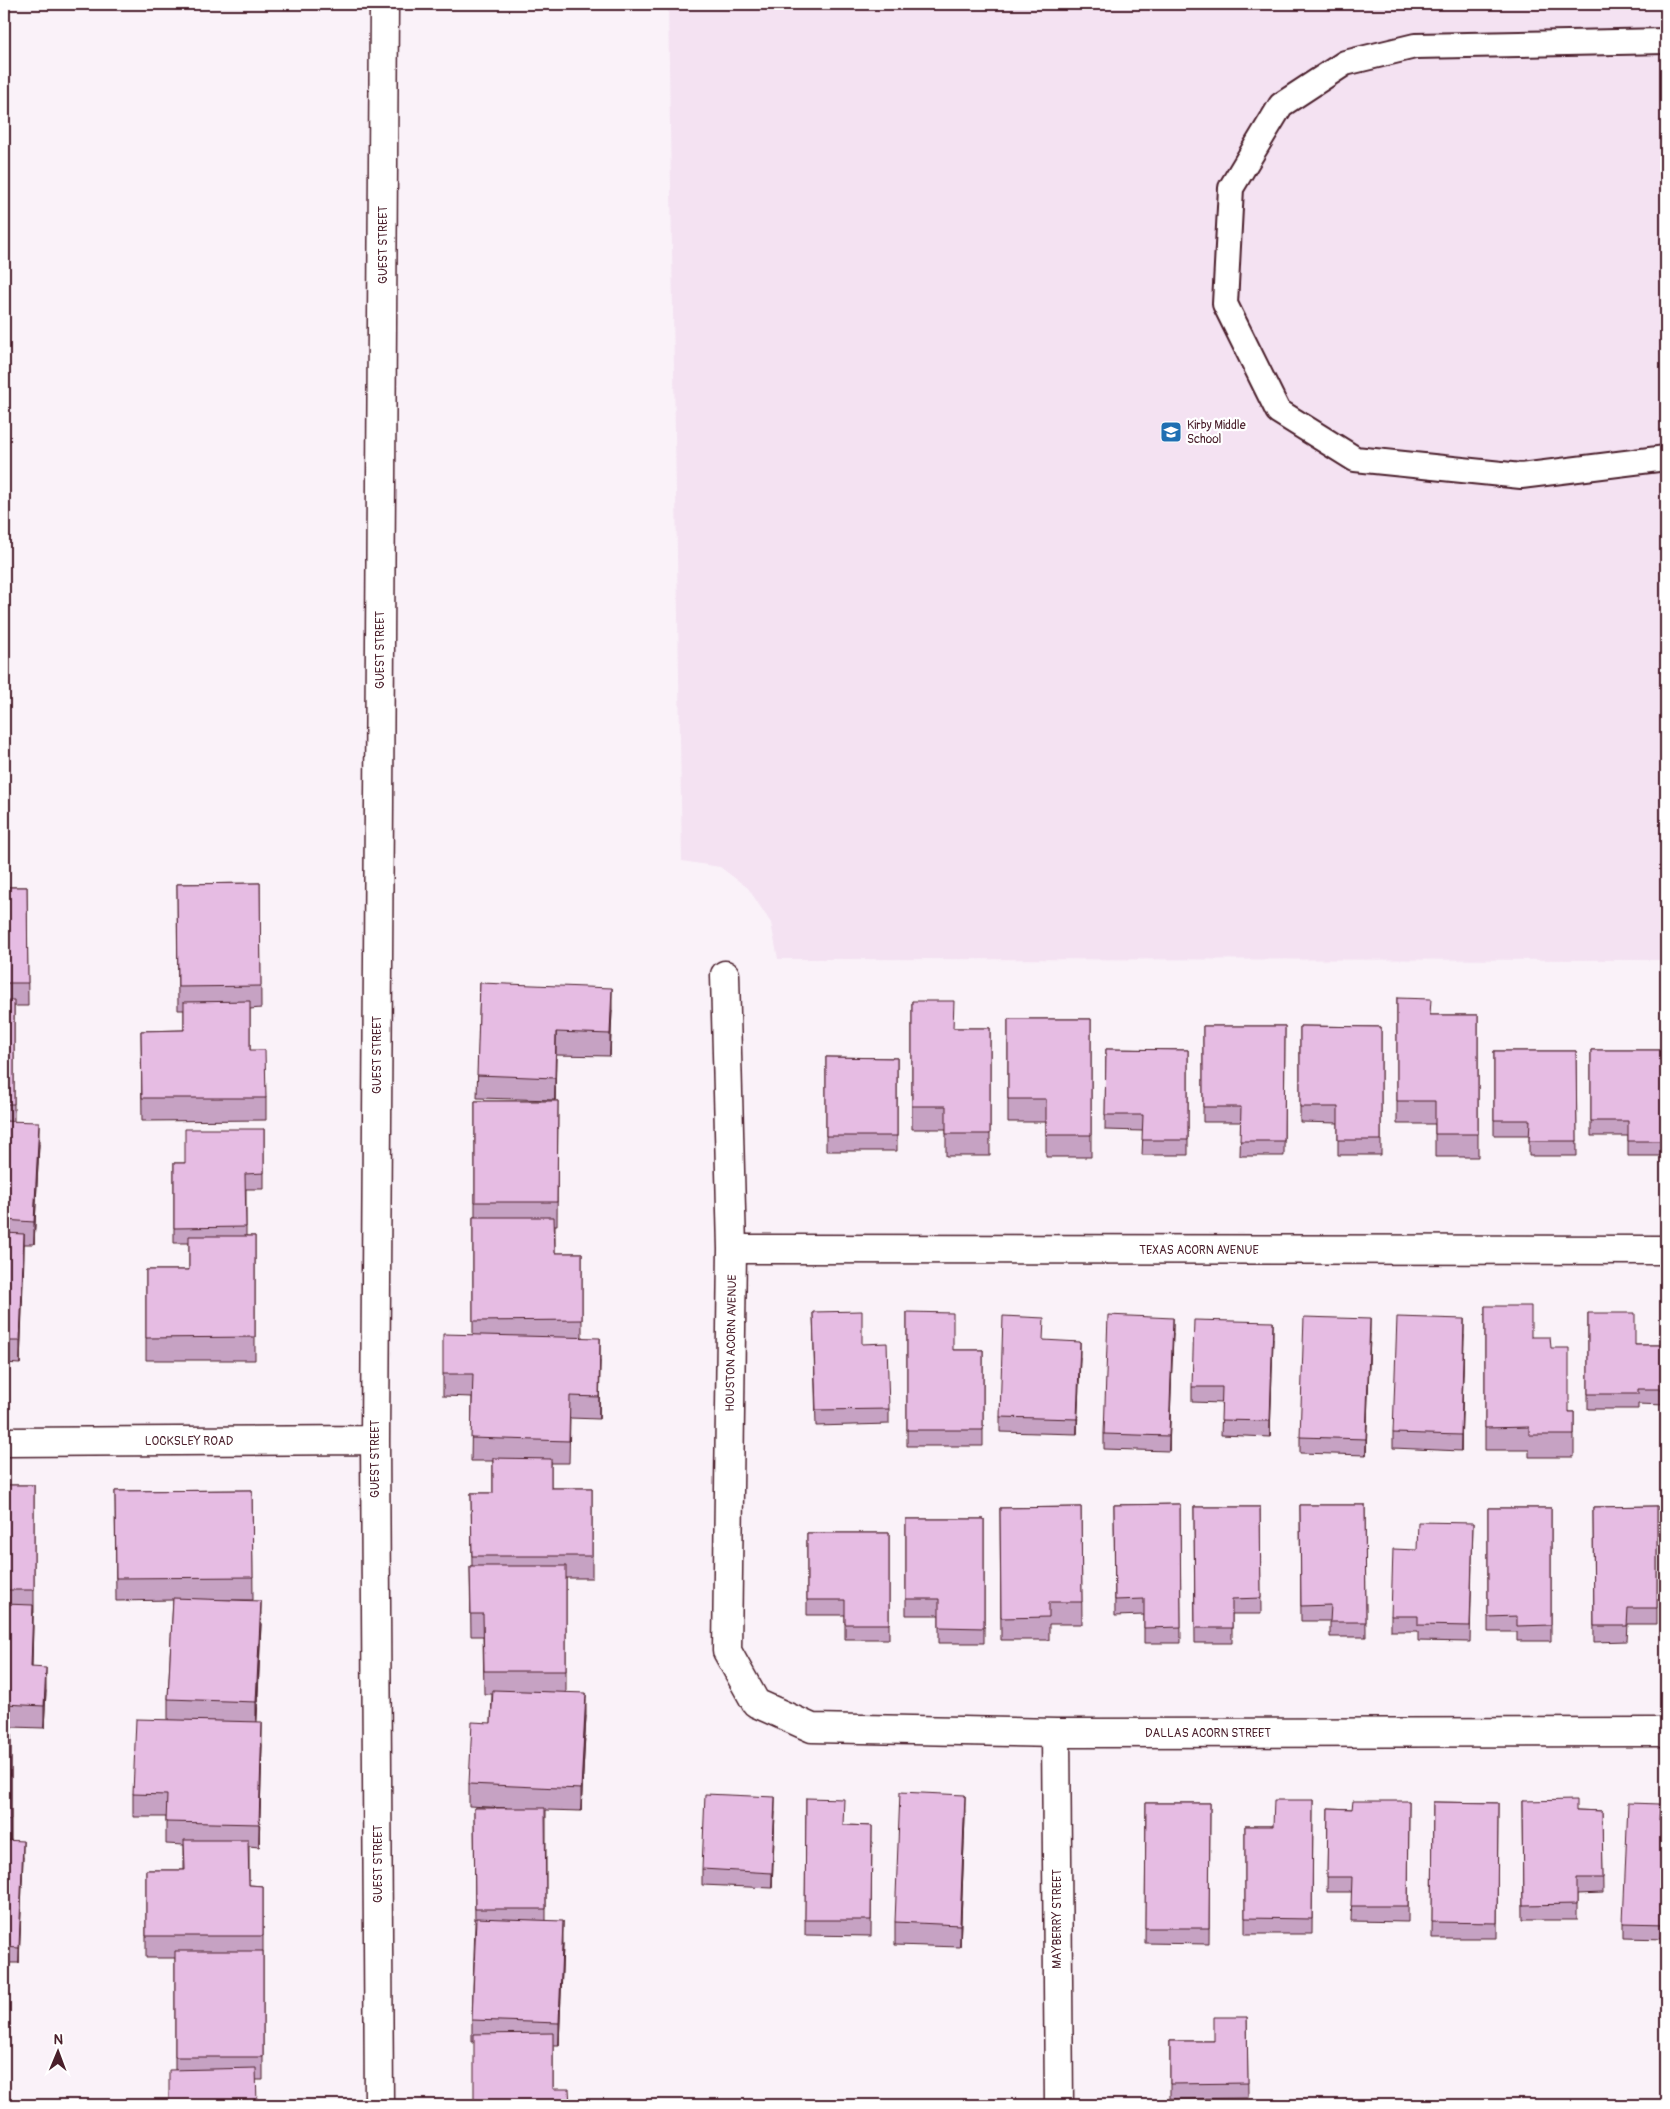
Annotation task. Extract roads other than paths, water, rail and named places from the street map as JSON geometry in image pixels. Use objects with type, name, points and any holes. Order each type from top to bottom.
[{"type":"street","name":"GUEST STREET","points":[[379,2105],[375,1440],[384,4]]},
{"type":"street","name":"HOUSTON ACORN AVENUE","points":[[725,975],[732,1249],[727,1651],[756,1702]]},
{"type":"street","name":"TEXAS ACORN AVENUE","points":[[732,1249],[1666,1250]]},
{"type":"street","name":"LOCKSLEY ROAD","points":[[4,1442],[375,1440]]},
{"type":"street","name":"DALLAS ACORN STREET","points":[[756,1702],[812,1728],[1056,1733],[1666,1732]]},
{"type":"street","name":"MAYBERRY STREET","points":[[1056,1733],[1059,2105]]},
{"type":"lane","points":[[1666,41],[1415,46],[1345,63],[1282,105],[1231,188],[1225,304],[1278,411],[1355,459],[1521,476],[1666,458]]},
{"type":"place","name":"Kirby Middle School","points":[[1171,432]]}]
